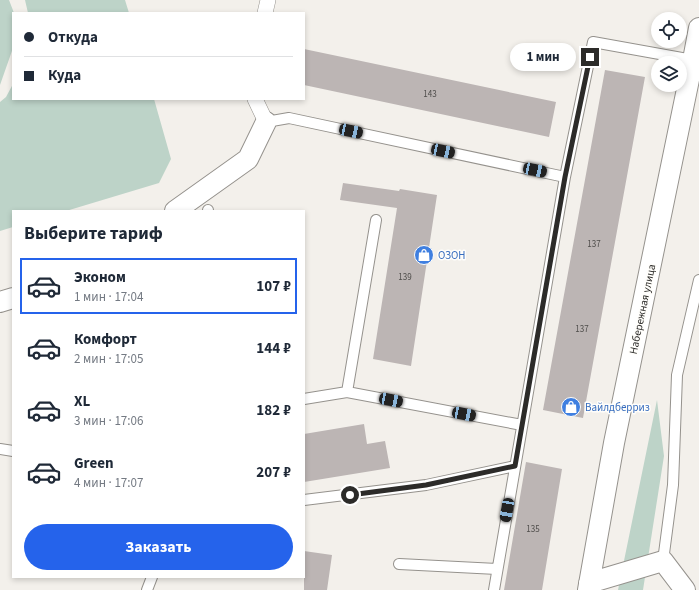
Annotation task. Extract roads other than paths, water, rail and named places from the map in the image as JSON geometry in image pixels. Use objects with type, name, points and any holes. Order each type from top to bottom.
[{"type":"street","points":[[266,12],[268,0]]},
{"type":"street","name":"Набережная улица","points":[[588,586],[614,443],[694,60],[699,28]]},
{"type":"street","points":[[177,210],[248,159],[266,122],[255,100]]},
{"type":"street","points":[[0,302],[12,298]]},
{"type":"street","points":[[588,586],[663,562],[685,590]]},
{"type":"lane","points":[[494,590],[565,177],[593,42],[694,60]]},
{"type":"lane","points":[[266,122],[290,118],[565,177]]},
{"type":"lane","points":[[347,392],[376,220]]},
{"type":"lane","points":[[663,562],[673,485],[677,375],[699,280]]},
{"type":"lane","points":[[305,399],[347,392],[522,425]]},
{"type":"lane","points":[[0,449],[12,451]]},
{"type":"lane","points":[[305,500],[426,485],[515,466]]},
{"type":"lane","points":[[399,564],[497,569]]},
{"type":"lane","points":[[146,590],[152,578]]},
{"type":"place","name":"ОЗОН","points":[[424,255]]},
{"type":"place","name":"Вайлдберриз","points":[[571,407]]}]
